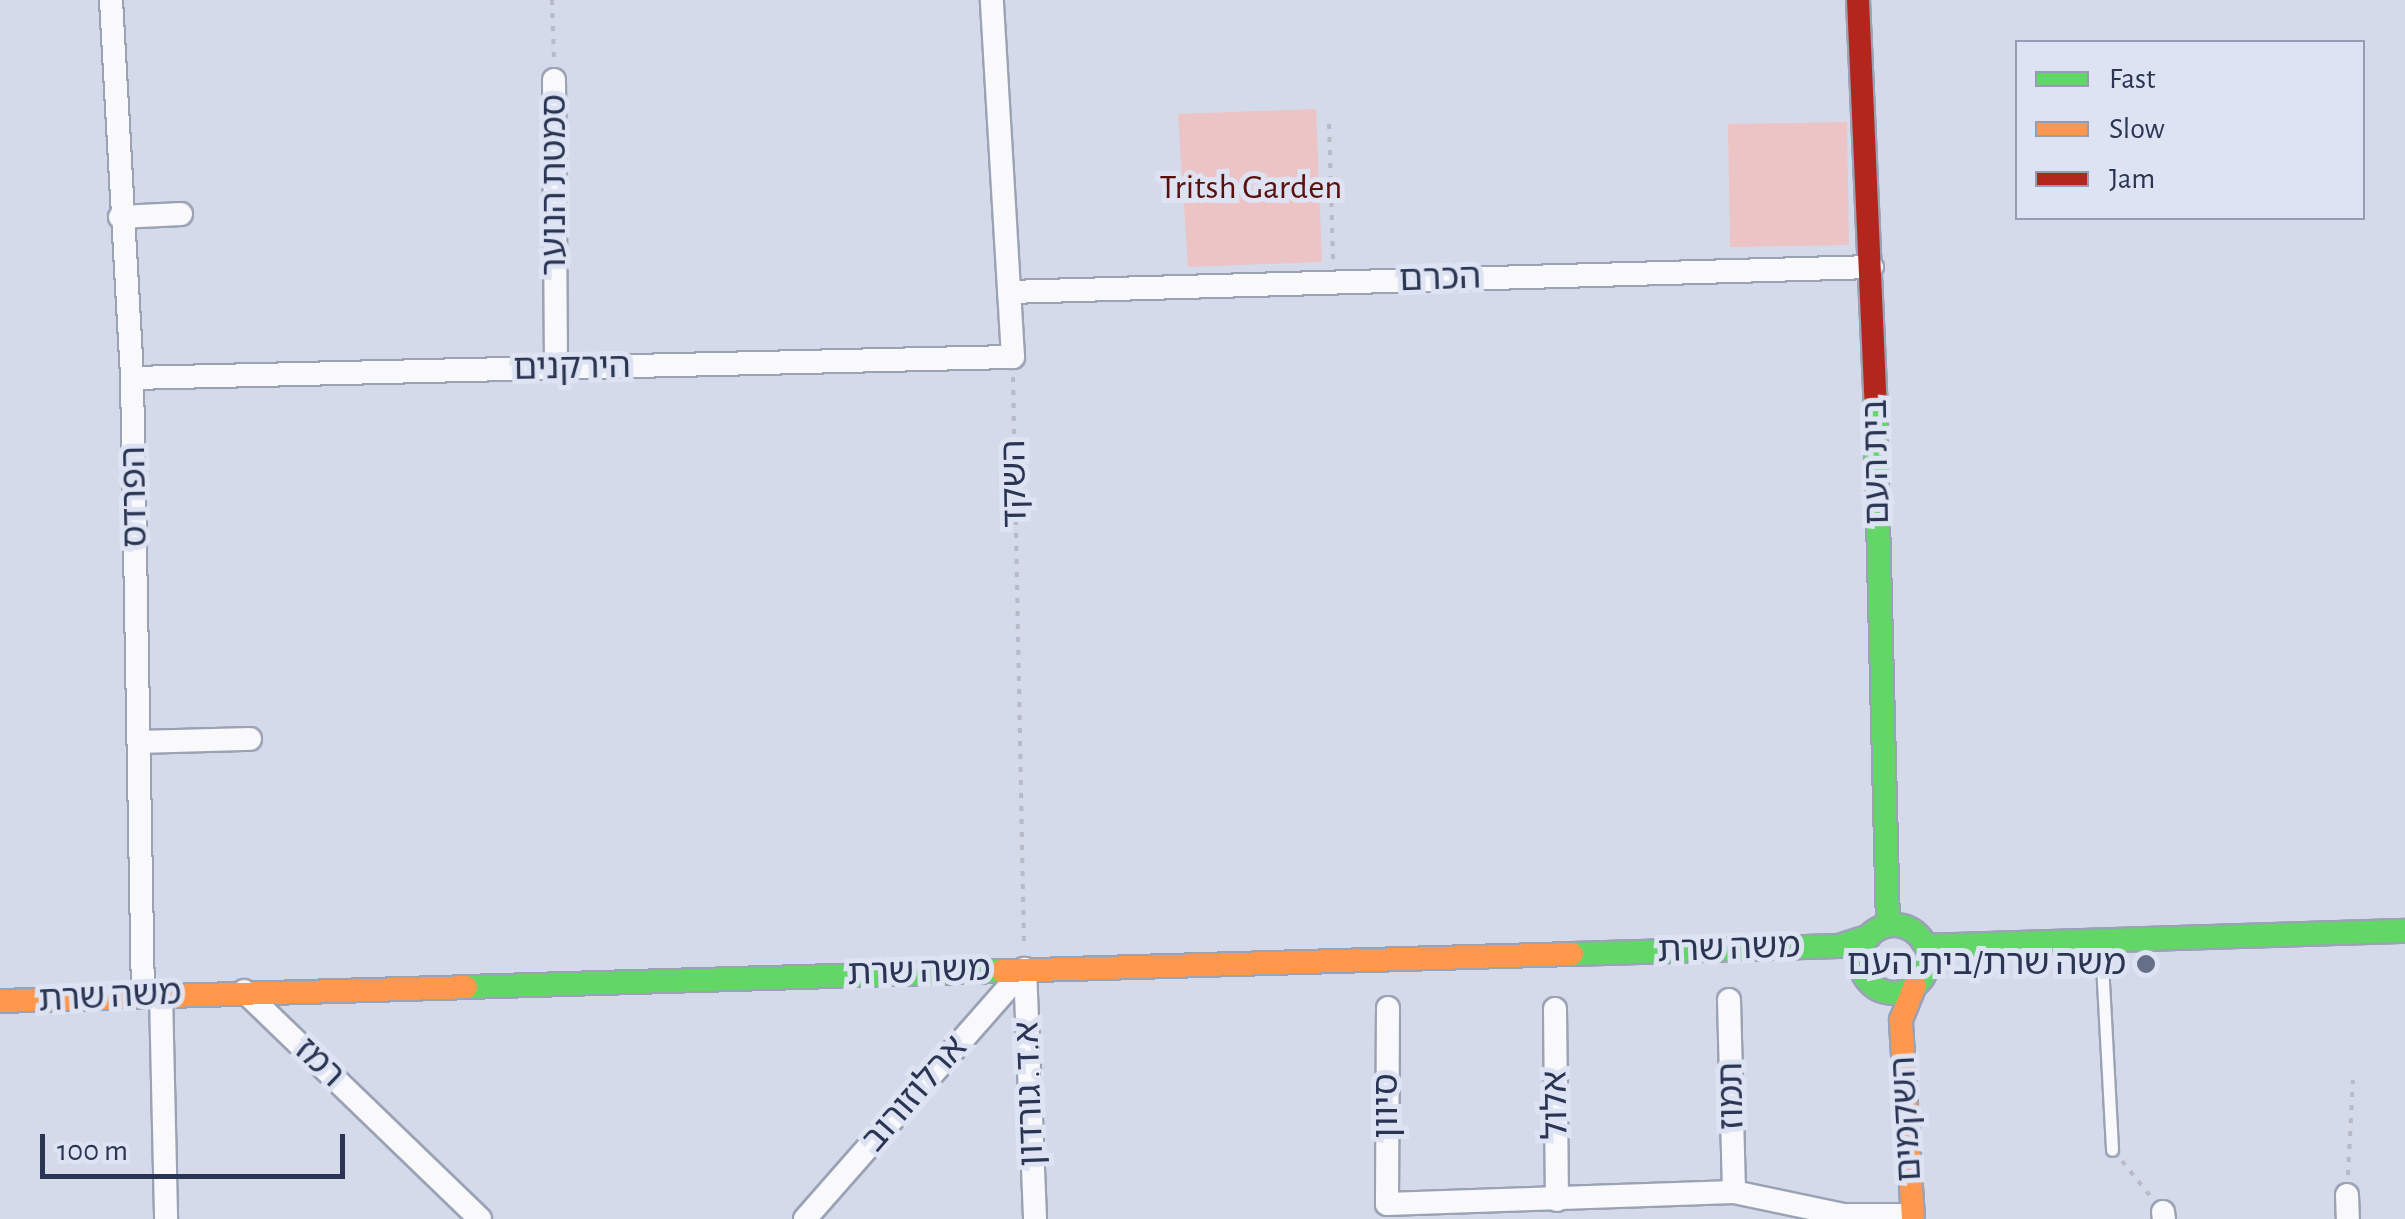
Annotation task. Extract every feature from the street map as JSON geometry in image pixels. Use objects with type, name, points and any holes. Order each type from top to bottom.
[{"type":"street","name":"הפרדס","points":[[111,0],[120,217],[132,378],[140,742],[166,1219]]},
{"type":"street","points":[[992,0],[1012,357]]},
{"type":"street","name":"בית העם","points":[[1858,0],[1872,267],[1878,931]]},
{"type":"street","name":"סמטת הנוער","points":[[554,80],[556,369]]},
{"type":"street","points":[[120,217],[181,214]]},
{"type":"street","name":"הכרם","points":[[1009,292],[1872,267]]},
{"type":"street","name":"הירקנים","points":[[132,378],[1012,357]]},
{"type":"street","points":[[140,742],[250,739]]},
{"type":"street","points":[[1910,929],[1926,946],[1927,968],[1914,986],[1894,992],[1867,976],[1878,931],[1910,929]]},
{"type":"street","name":"משה שרת","points":[[0,1002],[244,991],[1839,946],[1878,931]]},
{"type":"street","points":[[1926,946],[2405,931]]},
{"type":"street","name":"משה שרת","points":[[1839,946],[1867,976]]},
{"type":"street","name":"ארלוזורוב","points":[[805,1219],[1025,969]]},
{"type":"street","name":"א.ד. גורדון","points":[[1025,969],[1035,1219]]},
{"type":"street","name":"השקמים","points":[[1867,976],[1901,1020]]},
{"type":"street","name":"השקמים","points":[[1913,1217],[1901,1020],[1914,986]]},
{"type":"street","name":"רמז","points":[[244,991],[480,1219]]},
{"type":"street","name":"תמוז","points":[[1730,1000],[1734,1192]]},
{"type":"street","name":"סיוון","points":[[1388,1008],[1387,1204],[1557,1200]]},
{"type":"street","name":"אלול","points":[[1555,1010],[1557,1200]]},
{"type":"street","points":[[1557,1200],[1734,1192],[1843,1217],[1913,1217]]},
{"type":"street","points":[[2347,1195],[2348,1219]]},
{"type":"lane","points":[[2101,940],[2112,1150]]},
{"type":"path","name":"סמטת הנוער","points":[[552,0],[554,80]]},
{"type":"path","points":[[1329,124],[1334,281]]},
{"type":"path","name":"השקד","points":[[1012,357],[1025,969]]},
{"type":"path","points":[[2347,1195],[2353,1080]]},
{"type":"path","points":[[2112,1150],[2163,1215]]},
{"type":"green space","name":"Tritsh Garden","points":[[1316,109],[1322,262],[1188,267],[1178,114]]},
{"type":"green space","points":[[1847,122],[1849,245],[1730,247],[1728,124]]},
{"type":"traffic: fast","points":[[1875,397],[1888,925]]},
{"type":"traffic: fast","points":[[1894,925],[1918,935],[1928,959],[1918,983],[1894,993],[1870,983],[1860,959],[1870,935],[1894,925]]},
{"type":"traffic: fast","points":[[1926,946],[2405,931]]},
{"type":"traffic: fast","points":[[1572,954],[1839,946],[1869,936]]},
{"type":"traffic: fast","points":[[466,987],[1002,971]]},
{"type":"traffic: slow","points":[[1002,971],[1572,954]]},
{"type":"traffic: slow","points":[[1913,1219],[1901,1020],[1915,986]]},
{"type":"traffic: slow","points":[[0,1001],[466,987]]},
{"type":"traffic: jam","points":[[1858,0],[1875,397]]},
{"type":"place","name":"משה שרת/בית העם","points":[[2146,964]]}]
